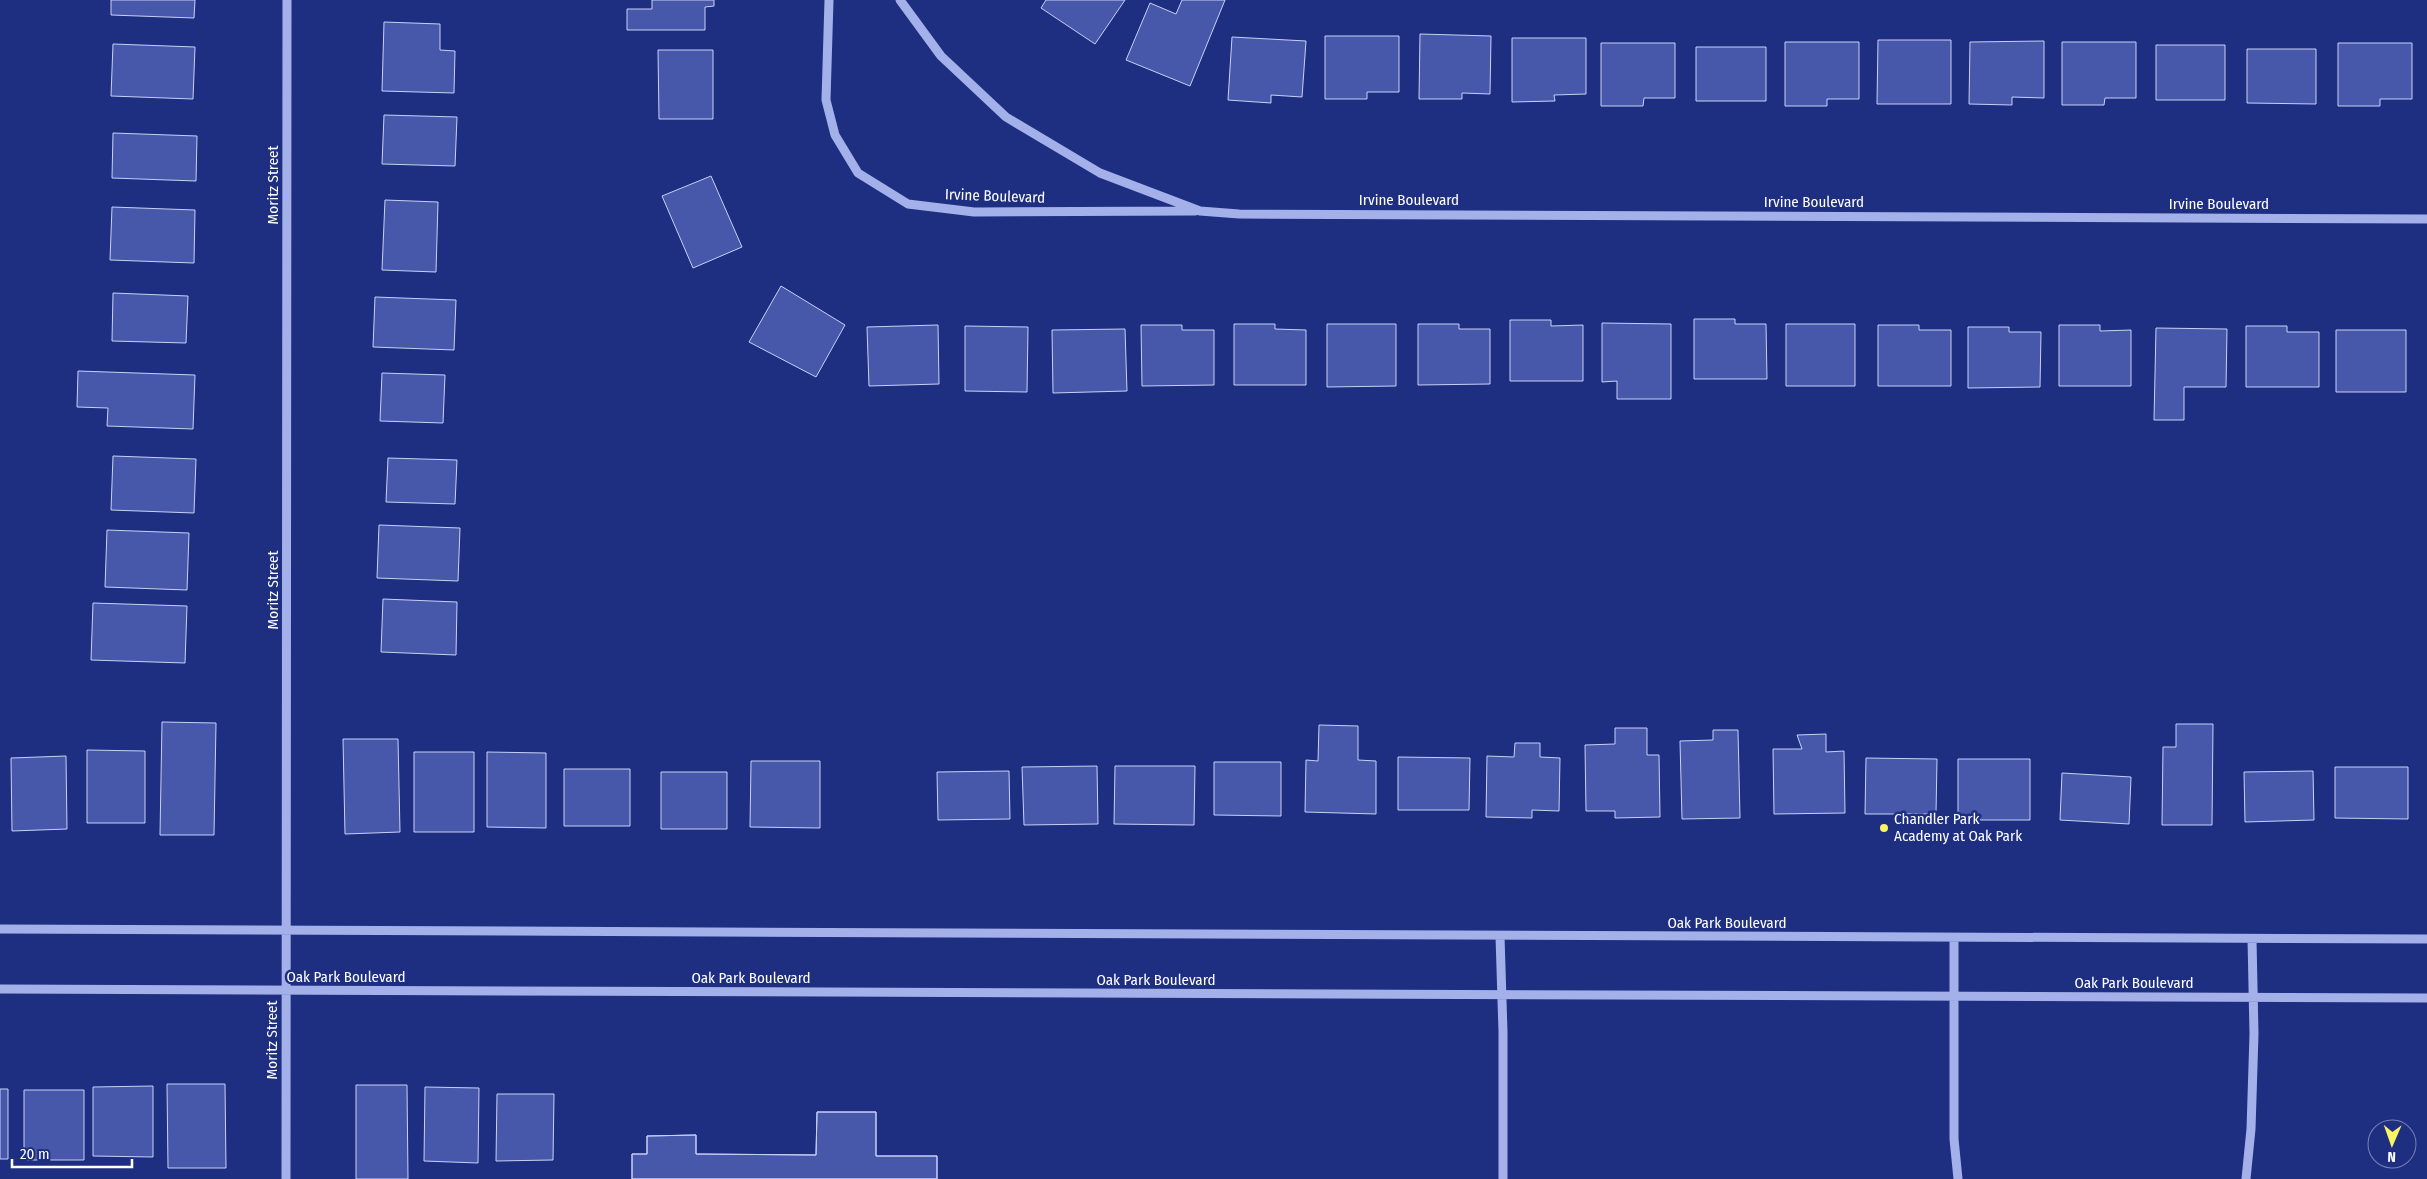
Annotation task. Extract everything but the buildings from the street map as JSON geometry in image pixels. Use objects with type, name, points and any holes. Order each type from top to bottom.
[{"type":"street","name":"Moritz Street","points":[[286,1179],[287,0]]},
{"type":"street","name":"Irvine Boulevard","points":[[829,0],[826,100],[835,135],[858,173],[908,204],[974,212],[1200,211],[1249,214],[2427,219]]},
{"type":"street","name":"Irvine Boulevard","points":[[900,0],[941,56],[1006,117],[1100,173],[1200,211]]},
{"type":"street","name":"Oak Park Boulevard","points":[[0,929],[2427,939]]},
{"type":"street","points":[[1500,936],[1503,1179]]},
{"type":"street","points":[[1954,938],[1954,1139],[1958,1179]]},
{"type":"street","points":[[2246,1179],[2249,1166],[2251,1129],[2254,997],[2252,939]]},
{"type":"street","name":"Oak Park Boulevard","points":[[0,988],[2427,998]]},
{"type":"place","name":"Chandler Park Academy at Oak Park","points":[[1884,828]]}]
